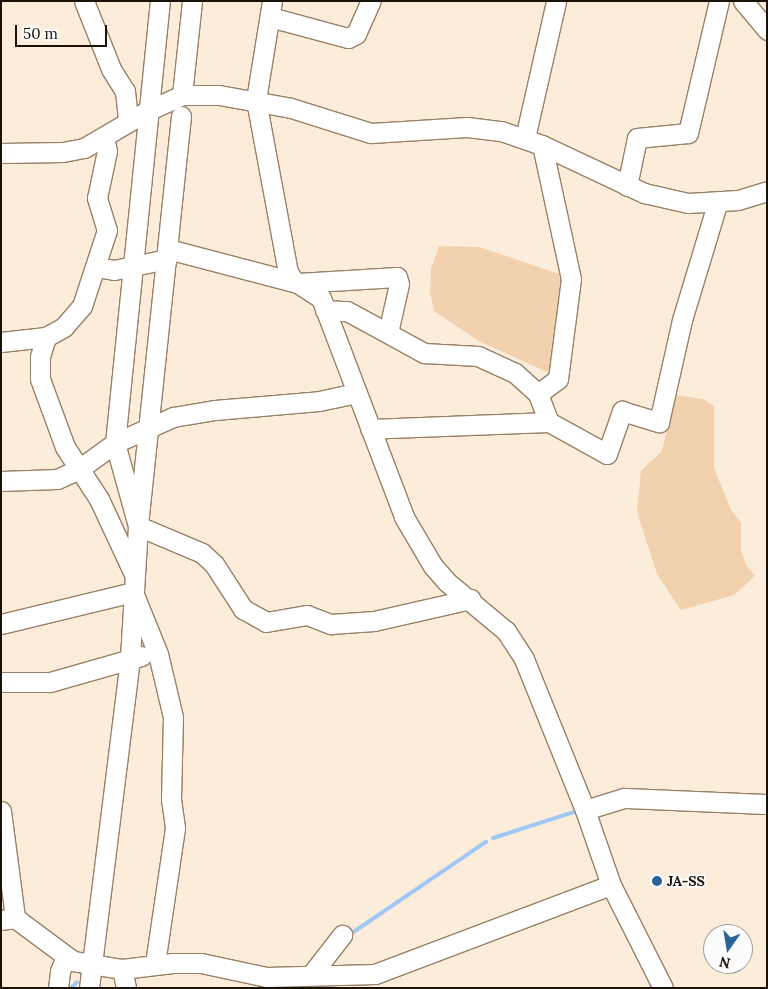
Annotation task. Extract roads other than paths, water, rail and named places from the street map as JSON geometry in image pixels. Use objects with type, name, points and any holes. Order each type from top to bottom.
[{"type":"street","points":[[84,1],[111,69],[125,91],[128,122]]},
{"type":"street","points":[[138,526],[115,443],[160,1]]},
{"type":"street","points":[[182,95],[192,1]]},
{"type":"street","points":[[298,283],[288,272],[256,100],[271,9],[348,38],[356,34],[370,1]]},
{"type":"street","points":[[538,394],[558,379],[571,279],[533,141],[556,1]]},
{"type":"street","points":[[627,186],[637,138],[688,133],[719,1]]},
{"type":"street","points":[[743,1],[767,30]]},
{"type":"street","points":[[1,153],[72,151],[104,138],[149,110],[182,95],[218,95],[256,100],[360,132],[473,127],[533,141],[627,186],[688,203],[738,200],[767,191]]},
{"type":"street","points":[[89,988],[130,657],[138,526],[181,116]]},
{"type":"street","points":[[1,342],[46,337],[73,319],[82,306],[92,271],[97,267],[107,230],[97,198],[107,151],[104,138]]},
{"type":"street","points":[[370,429],[549,422],[607,454],[622,411],[659,422],[682,320],[718,201]]},
{"type":"street","points":[[97,267],[114,270],[167,254],[298,283],[315,292],[325,310],[404,517],[433,566],[447,582],[471,599],[506,631],[524,658],[585,810],[611,885],[663,988]]},
{"type":"street","points":[[298,283],[397,277],[399,284],[388,333]]},
{"type":"street","points":[[325,310],[347,311],[424,353],[478,356],[515,373],[538,394],[549,422]]},
{"type":"street","points":[[46,337],[40,358],[44,396],[65,447],[99,499],[134,573]]},
{"type":"street","points":[[1,481],[57,479],[79,468],[115,443],[182,415],[319,401],[357,393]]},
{"type":"street","points":[[138,526],[202,553],[214,564],[243,609],[266,622],[307,615],[332,624],[374,621],[471,599]]},
{"type":"street","points":[[1,624],[133,592]]},
{"type":"street","points":[[133,592],[158,654],[173,717],[171,799],[175,828],[155,964]]},
{"type":"street","points":[[1,682],[50,682],[130,657],[158,654]]},
{"type":"street","points":[[585,810],[624,798],[767,804]]},
{"type":"street","points":[[1,811],[8,919],[47,939],[66,957],[122,969],[155,964],[201,963],[257,982],[311,975],[377,981],[611,885]]},
{"type":"street","points":[[311,975],[342,935]]},
{"type":"street","points":[[58,988],[60,971],[66,957]]},
{"type":"street","points":[[122,969],[126,988]]},
{"type":"waterway","points":[[493,838],[577,811]]},
{"type":"waterway","points":[[349,935],[486,842]]},
{"type":"waterway","points":[[71,988],[77,982]]},
{"type":"place","name":"JA-SS","points":[[657,881]]}]
